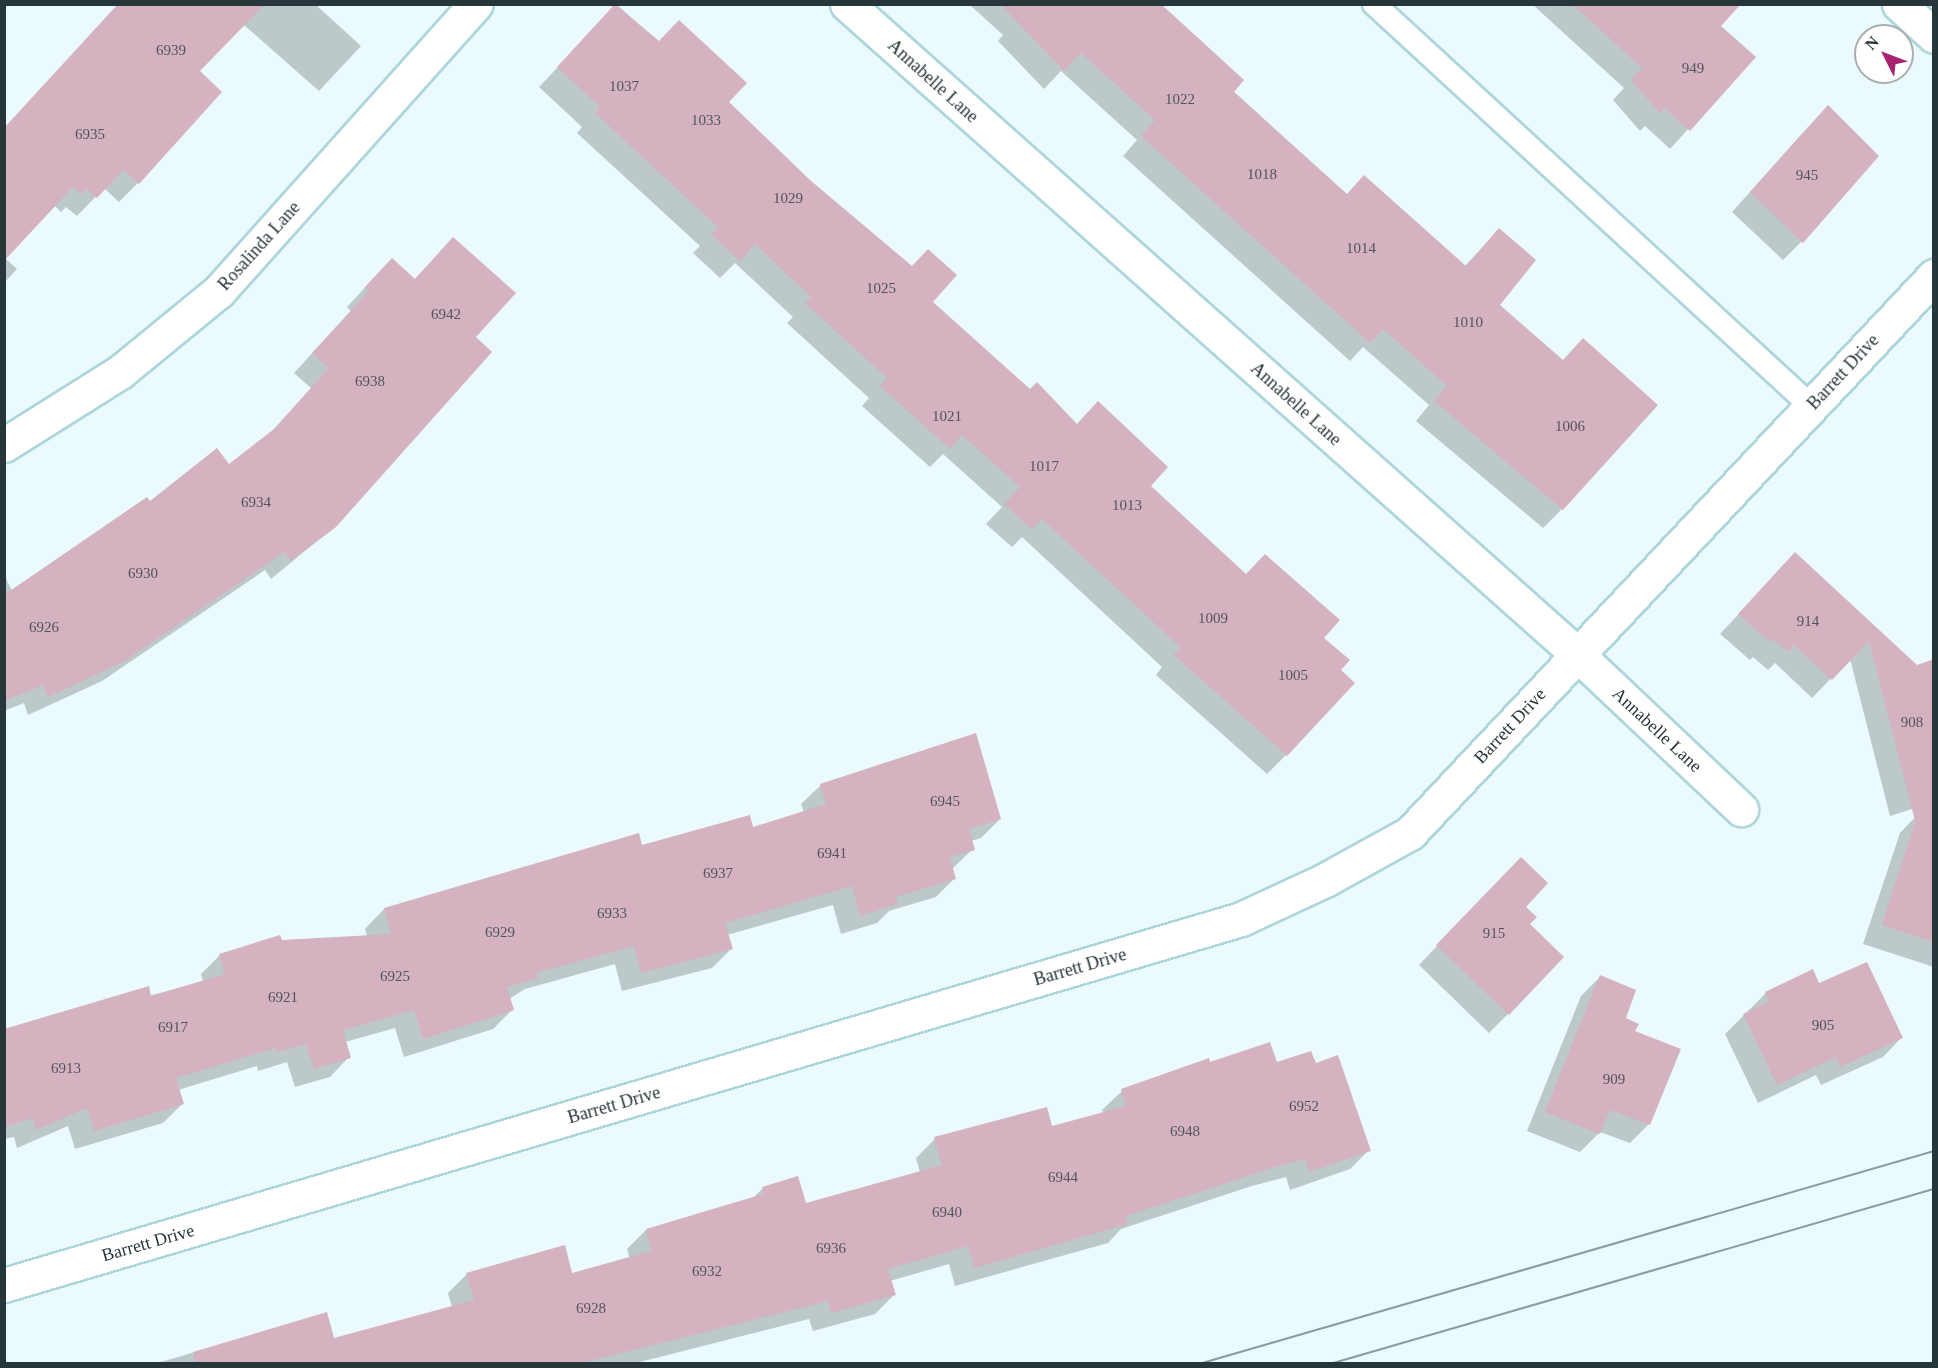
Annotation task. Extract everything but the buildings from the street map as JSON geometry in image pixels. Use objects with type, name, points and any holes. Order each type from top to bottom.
[{"type":"street","name":"Rosalinda Lane","points":[[4,445],[120,372],[219,291],[477,4]]},
{"type":"street","name":"Annabelle Lane","points":[[847,4],[1577,654],[1741,809]]},
{"type":"street","points":[[1899,4],[1934,36]]},
{"type":"street","name":"Barrett Drive","points":[[4,1285],[1241,919],[1325,880],[1410,833],[1934,276]]},
{"type":"lane","points":[[1374,4],[1810,406]]},
{"type":"tram line","points":[[1199,1364],[1934,1151]]},
{"type":"tram line","points":[[1330,1364],[1934,1189]]}]
